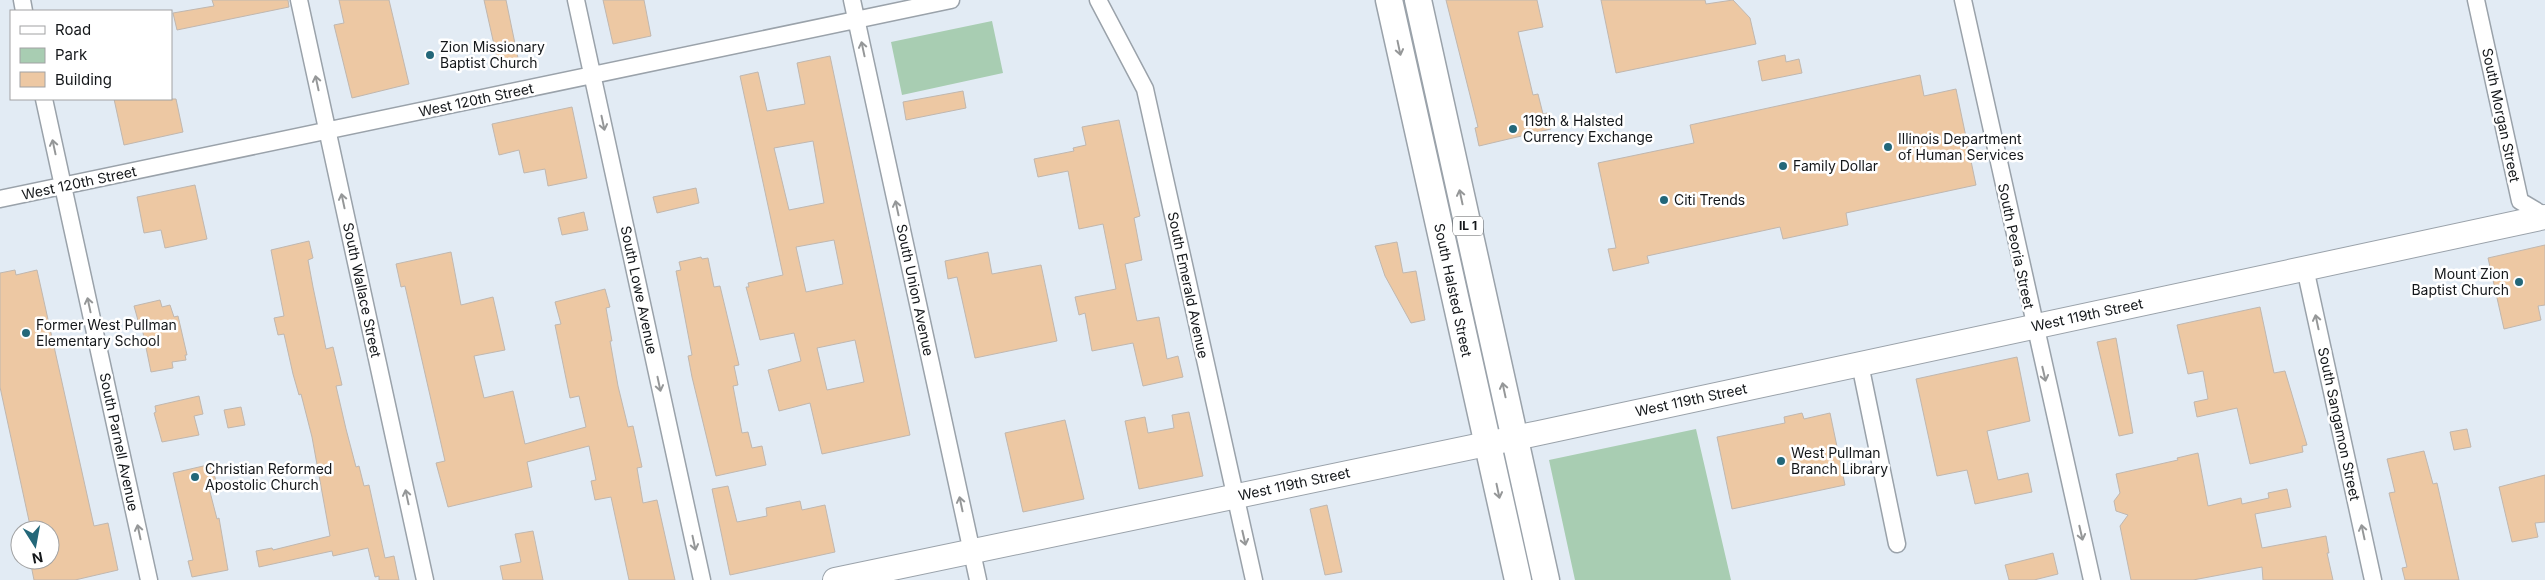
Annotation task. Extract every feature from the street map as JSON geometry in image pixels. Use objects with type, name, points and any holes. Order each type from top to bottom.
[{"type":"main road","name":"South Halsted Street","points":[[1389,0],[1518,580]]},
{"type":"main road","name":"South Halsted Street","points":[[1418,0],[1546,580]]},
{"type":"street","name":"South Wallace Street","points":[[299,0],[425,580]]},
{"type":"street","name":"South Lowe Avenue","points":[[576,0],[702,580]]},
{"type":"street","name":"South Union Avenue","points":[[852,0],[978,580]]},
{"type":"street","name":"West 120th Street","points":[[0,199],[951,0]]},
{"type":"street","name":"South Emerald Avenue","points":[[1098,0],[1145,89],[1254,580]]},
{"type":"street","name":"South Peoria Street","points":[[1963,0],[2034,327],[2092,580]]},
{"type":"street","name":"South Morgan Street","points":[[2476,0],[2520,201],[2545,216]]},
{"type":"street","name":"South Parnell Avenue","points":[[44,100],[149,580]]},
{"type":"street","name":"West 119th Street","points":[[835,580],[1487,444],[2545,216]]},
{"type":"street","name":"South Sangamon Street","points":[[2305,268],[2373,580]]},
{"type":"street","points":[[1860,364],[1897,544]]},
{"type":"green space","points":[[992,21],[1003,73],[902,95],[891,42]]},
{"type":"green space","points":[[1696,429],[1731,580],[1575,580],[1549,460]]},
{"type":"building","points":[[212,0],[288,0],[289,7],[177,30],[173,13],[214,6]]},
{"type":"building","points":[[339,0],[389,0],[409,84],[352,98],[334,25],[344,23]]},
{"type":"building","points":[[484,0],[506,0],[519,63],[499,67]]},
{"type":"building","points":[[603,0],[644,0],[651,36],[613,44]]},
{"type":"building","points":[[1446,0],[1537,0],[1543,27],[1518,32],[1533,95],[1538,94],[1543,114],[1547,113],[1551,129],[1479,146],[1475,128],[1478,127]]},
{"type":"building","points":[[1601,0],[1705,0],[1706,4],[1733,0],[1750,18],[1756,44],[1616,73]]},
{"type":"building","points":[[1785,55],[1786,62],[1799,59],[1802,73],[1762,81],[1758,61]]},
{"type":"building","points":[[830,56],[910,435],[822,454],[810,403],[779,411],[768,370],[801,361],[794,333],[760,340],[746,287],[749,287],[748,283],[783,275],[740,76],[758,72],[767,111],[805,104],[797,63]],"holes":[[[813,141],[824,203],[789,210],[774,148]],[[834,240],[843,284],[806,292],[796,247]],[[855,340],[864,382],[827,390],[817,348]]]},
{"type":"building","points":[[1920,75],[1924,96],[1956,89],[1976,185],[1846,213],[1848,225],[1783,239],[1780,227],[1647,256],[1649,263],[1613,271],[1608,249],[1616,248],[1598,163],[1694,143],[1690,125]]},
{"type":"building","points":[[963,91],[966,108],[906,120],[903,102]]},
{"type":"building","points":[[176,99],[183,132],[124,145],[114,100]]},
{"type":"building","points":[[572,107],[587,178],[548,186],[545,169],[524,173],[519,150],[499,155],[492,124]]},
{"type":"building","points":[[1119,120],[1140,216],[1134,218],[1142,260],[1125,264],[1137,321],[1159,317],[1167,359],[1178,356],[1183,377],[1143,386],[1133,343],[1092,351],[1085,313],[1079,315],[1075,297],[1116,289],[1103,224],[1079,229],[1068,171],[1038,177],[1034,159],[1074,151],[1073,148],[1086,145],[1082,127]]},
{"type":"building","points":[[195,185],[207,239],[165,248],[161,230],[144,233],[137,197]]},
{"type":"building","points":[[696,188],[699,203],[657,213],[653,197]]},
{"type":"building","points":[[584,212],[588,230],[562,235],[558,218]]},
{"type":"building","points":[[309,241],[313,258],[308,260],[313,287],[326,349],[333,347],[342,385],[336,386],[356,467],[359,466],[364,486],[369,485],[385,558],[394,556],[399,580],[379,580],[379,576],[375,577],[368,548],[333,556],[332,551],[259,567],[256,551],[272,548],[273,550],[330,536],[312,437],[301,394],[299,395],[293,374],[284,334],[278,335],[274,318],[284,316],[271,250]]},
{"type":"building","points":[[1397,242],[1403,273],[1416,271],[1425,320],[1411,323],[1385,276],[1375,246]]},
{"type":"building","name":"Mount Zion Baptist Church","points":[[2545,245],[2545,305],[2538,306],[2541,320],[2504,329],[2488,258]]},
{"type":"building","points":[[451,252],[461,305],[493,297],[505,350],[474,356],[484,398],[513,391],[525,444],[586,427],[579,396],[570,398],[555,325],[561,324],[555,302],[605,289],[610,307],[606,308],[618,386],[628,427],[633,426],[642,467],[637,468],[643,503],[657,500],[675,580],[629,580],[611,497],[595,500],[591,481],[596,480],[589,446],[527,462],[532,487],[448,507],[436,463],[445,461],[405,286],[401,287],[396,264]]},
{"type":"building","points":[[988,252],[992,274],[1041,265],[1057,341],[975,358],[957,277],[948,279],[945,261]]},
{"type":"building","points":[[701,257],[702,259],[708,258],[714,287],[720,286],[739,365],[734,366],[738,385],[733,386],[742,433],[748,432],[752,448],[762,446],[766,465],[716,476],[692,377],[688,356],[692,355],[676,271],[681,270],[679,262]]},
{"type":"building","points":[[15,270],[16,275],[37,270],[94,526],[108,523],[118,570],[75,580],[34,580],[32,570],[60,570],[60,520],[29,520],[0,387],[0,273]]},
{"type":"building","points":[[160,300],[162,307],[170,305],[174,317],[178,316],[187,355],[185,355],[186,360],[172,362],[173,368],[151,372],[141,323],[139,324],[134,306]]},
{"type":"building","points":[[2260,307],[2274,373],[2285,371],[2307,445],[2302,446],[2303,452],[2250,464],[2237,408],[2197,417],[2194,402],[2208,399],[2203,371],[2188,374],[2177,325]]},
{"type":"building","points":[[2116,338],[2133,433],[2119,436],[2097,342]]},
{"type":"building","points":[[2017,357],[2030,421],[1987,431],[1998,480],[2028,473],[2032,492],[1975,504],[1967,470],[1937,476],[1916,379]]},
{"type":"building","points":[[199,396],[203,414],[194,416],[199,435],[162,442],[154,413],[156,412],[155,406]]},
{"type":"building","points":[[241,407],[245,425],[228,428],[224,410]]},
{"type":"building","points":[[1189,412],[1203,476],[1139,489],[1125,421],[1145,417],[1148,433],[1174,428],[1172,415]]},
{"type":"building","name":"West Pullman Branch Library","points":[[1802,413],[1804,419],[1830,413],[1845,485],[1732,509],[1717,437],[1785,423],[1784,417]]},
{"type":"building","points":[[1065,420],[1084,499],[1023,512],[1005,433]]},
{"type":"building","points":[[2467,429],[2471,447],[2454,450],[2450,432]]},
{"type":"building","points":[[2424,451],[2433,484],[2437,483],[2459,580],[2405,580],[2402,568],[2407,567],[2389,493],[2395,492],[2387,459]]},
{"type":"building","points":[[2198,453],[2208,506],[2241,498],[2242,504],[2269,498],[2268,493],[2287,489],[2291,507],[2255,514],[2262,548],[2326,536],[2329,553],[2327,553],[2333,580],[2263,580],[2262,567],[2193,580],[2131,580],[2120,526],[2128,515],[2116,511],[2114,501],[2120,493],[2116,474],[2178,460],[2177,458]]},
{"type":"building","points":[[212,464],[217,486],[209,488],[217,519],[219,518],[228,570],[192,577],[188,561],[193,560],[173,473]]},
{"type":"building","points":[[2545,475],[2545,522],[2535,523],[2538,537],[2512,542],[2499,487]]},
{"type":"building","points":[[728,486],[737,522],[767,516],[766,508],[800,501],[802,510],[825,505],[835,552],[730,575],[712,489]]},
{"type":"building","points":[[1327,505],[1342,572],[1325,575],[1310,509]]},
{"type":"building","points":[[533,531],[543,580],[503,580],[500,566],[521,562],[515,534]]},
{"type":"building","points":[[2053,553],[2058,574],[2034,580],[2009,580],[2005,565]]},
{"type":"place","name":"Zion Missionary Baptist Church","points":[[430,55]]},
{"type":"place","name":"119th & Halsted Currency Exchange","points":[[1513,129]]},
{"type":"place","name":"Illinois Department of Human Services","points":[[1888,147]]},
{"type":"place","name":"Family Dollar","points":[[1783,166]]},
{"type":"place","name":"Citi Trends","points":[[1664,200]]},
{"type":"place","name":"Mount Zion Baptist Church","points":[[2519,282]]},
{"type":"place","name":"Former West Pullman Elementary School","points":[[26,333]]},
{"type":"place","name":"West Pullman Branch Library","points":[[1781,461]]},
{"type":"place","name":"Christian Reformed Apostolic Church","points":[[195,477]]}]
